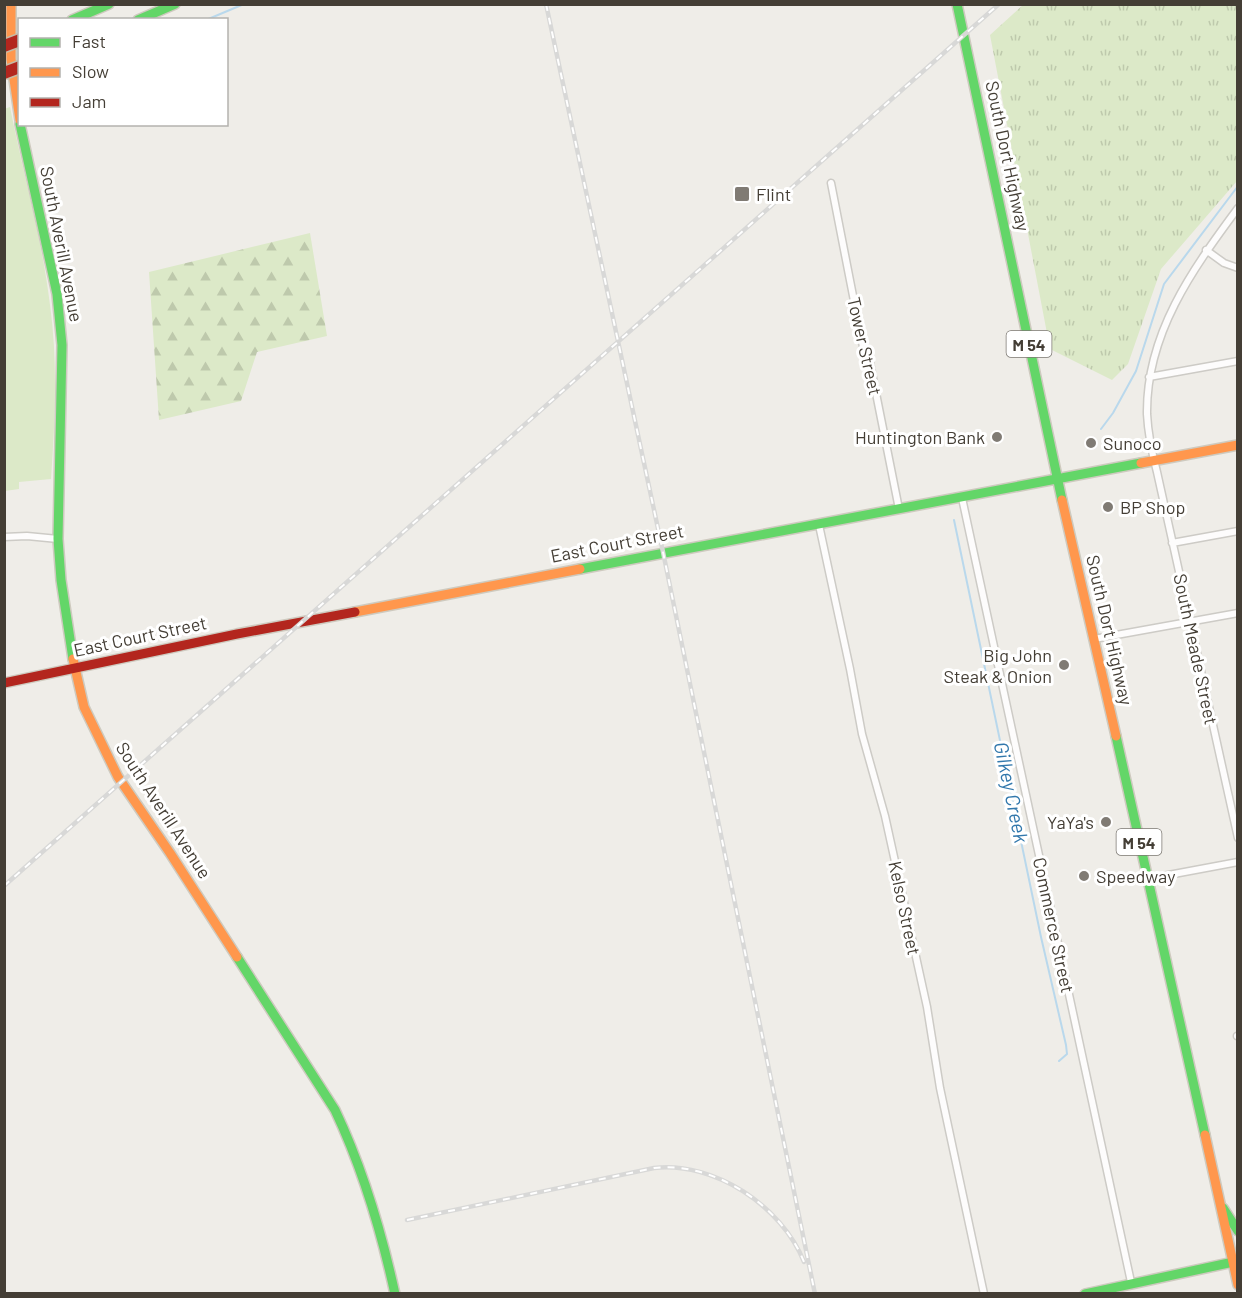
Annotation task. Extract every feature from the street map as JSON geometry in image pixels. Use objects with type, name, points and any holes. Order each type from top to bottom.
[{"type":"main road","name":"South Averill Avenue","points":[[11,4],[10,59],[18,109]]},
{"type":"main road","points":[[77,18],[109,4]]},
{"type":"main road","points":[[143,18],[176,4]]},
{"type":"main road","name":"South Dort Highway","points":[[957,4],[1057,478],[1236,1263]]},
{"type":"main road","name":"South Averill Avenue","points":[[21,126],[57,294],[62,345],[58,539],[61,580],[74,668],[89,719],[118,777],[170,853],[335,1110],[356,1153],[372,1196],[395,1293]]},
{"type":"main road","name":"East Court Street","points":[[4,683],[246,632],[1238,445]]},
{"type":"main road","points":[[1221,1205],[1238,1231]]},
{"type":"main road","points":[[1085,1293],[1131,1282],[1236,1263]]},
{"type":"main road","name":"M 54","points":[[1236,1263],[1238,1285]]},
{"type":"street","name":"Tower Street","points":[[831,183],[863,347],[869,358],[899,509]]},
{"type":"street","name":"South Meade Street","points":[[1238,208],[1206,250],[1175,301],[1159,340],[1149,376],[1147,414],[1154,461],[1238,837]]},
{"type":"street","points":[[1206,250],[1224,263],[1238,268]]},
{"type":"street","points":[[1149,376],[1238,361]]},
{"type":"street","name":"Commerce Street","points":[[962,498],[1131,1282]]},
{"type":"street","name":"Kelso Street","points":[[819,525],[862,734],[885,816],[927,1007],[940,1088],[984,1293]]},
{"type":"street","points":[[1172,543],[1238,531]]},
{"type":"street","points":[[4,537],[27,536],[58,539]]},
{"type":"street","points":[[1094,639],[1238,613]]},
{"type":"street","points":[[1147,879],[1238,862]]},
{"type":"green space","points":[[1023,5],[1237,5],[1237,181],[1161,269],[1128,364],[1112,380],[1050,349],[990,35]]},
{"type":"green space","points":[[10,107],[47,280],[53,327],[55,392],[51,479],[19,482],[19,489],[5,491],[4,109]]},
{"type":"green space","points":[[310,233],[327,336],[257,352],[241,401],[159,420],[149,272]]},
{"type":"waterway","points":[[211,18],[244,4]]},
{"type":"waterway","name":"Gilkey Creek","points":[[1101,429],[1113,413],[1136,371],[1164,284],[1238,186]]},
{"type":"waterway","name":"Gilkey Creek","points":[[954,520],[1041,937],[1066,1045],[1067,1054],[1059,1061]]},
{"type":"railway","points":[[546,4],[663,552],[815,1294]]},
{"type":"railway","points":[[4,886],[999,4]]},
{"type":"railway","points":[[407,1220],[654,1168],[677,1168],[700,1172],[743,1191],[780,1223],[794,1242],[804,1262]]},
{"type":"traffic: fast","points":[[77,18],[109,4]]},
{"type":"traffic: fast","points":[[143,18],[175,4]]},
{"type":"traffic: fast","points":[[957,4],[1062,500]]},
{"type":"traffic: fast","points":[[20,126],[57,294],[62,345],[58,539],[61,580],[73,659]]},
{"type":"traffic: fast","points":[[580,569],[1141,463]]},
{"type":"traffic: fast","points":[[1116,736],[1205,1135]]},
{"type":"traffic: fast","points":[[237,957],[335,1110],[370,1200],[395,1294]]},
{"type":"traffic: fast","points":[[1223,1208],[1238,1231]]},
{"type":"traffic: fast","points":[[1085,1294],[1238,1261]]},
{"type":"traffic: slow","points":[[11,4],[11,59],[18,106]]},
{"type":"traffic: slow","points":[[1141,463],[1238,445]]},
{"type":"traffic: slow","points":[[1062,500],[1116,736]]},
{"type":"traffic: slow","points":[[355,612],[580,569]]},
{"type":"traffic: slow","points":[[73,659],[84,707],[118,777],[237,957]]},
{"type":"traffic: slow","points":[[1205,1135],[1238,1285]]},
{"type":"traffic: jam","points":[[4,46],[18,41]]},
{"type":"traffic: jam","points":[[4,73],[18,68]]},
{"type":"traffic: jam","points":[[4,683],[237,634],[355,612]]},
{"type":"place","name":"Flint","points":[[742,194]]},
{"type":"place","name":"Huntington Bank","points":[[997,437]]},
{"type":"place","name":"Sunoco","points":[[1091,443]]},
{"type":"place","name":"BP Shop","points":[[1108,507]]},
{"type":"place","name":"Big John Steak & Onion","points":[[1064,665]]},
{"type":"place","name":"YaYa's","points":[[1106,822]]},
{"type":"place","name":"Speedway","points":[[1084,876]]}]
